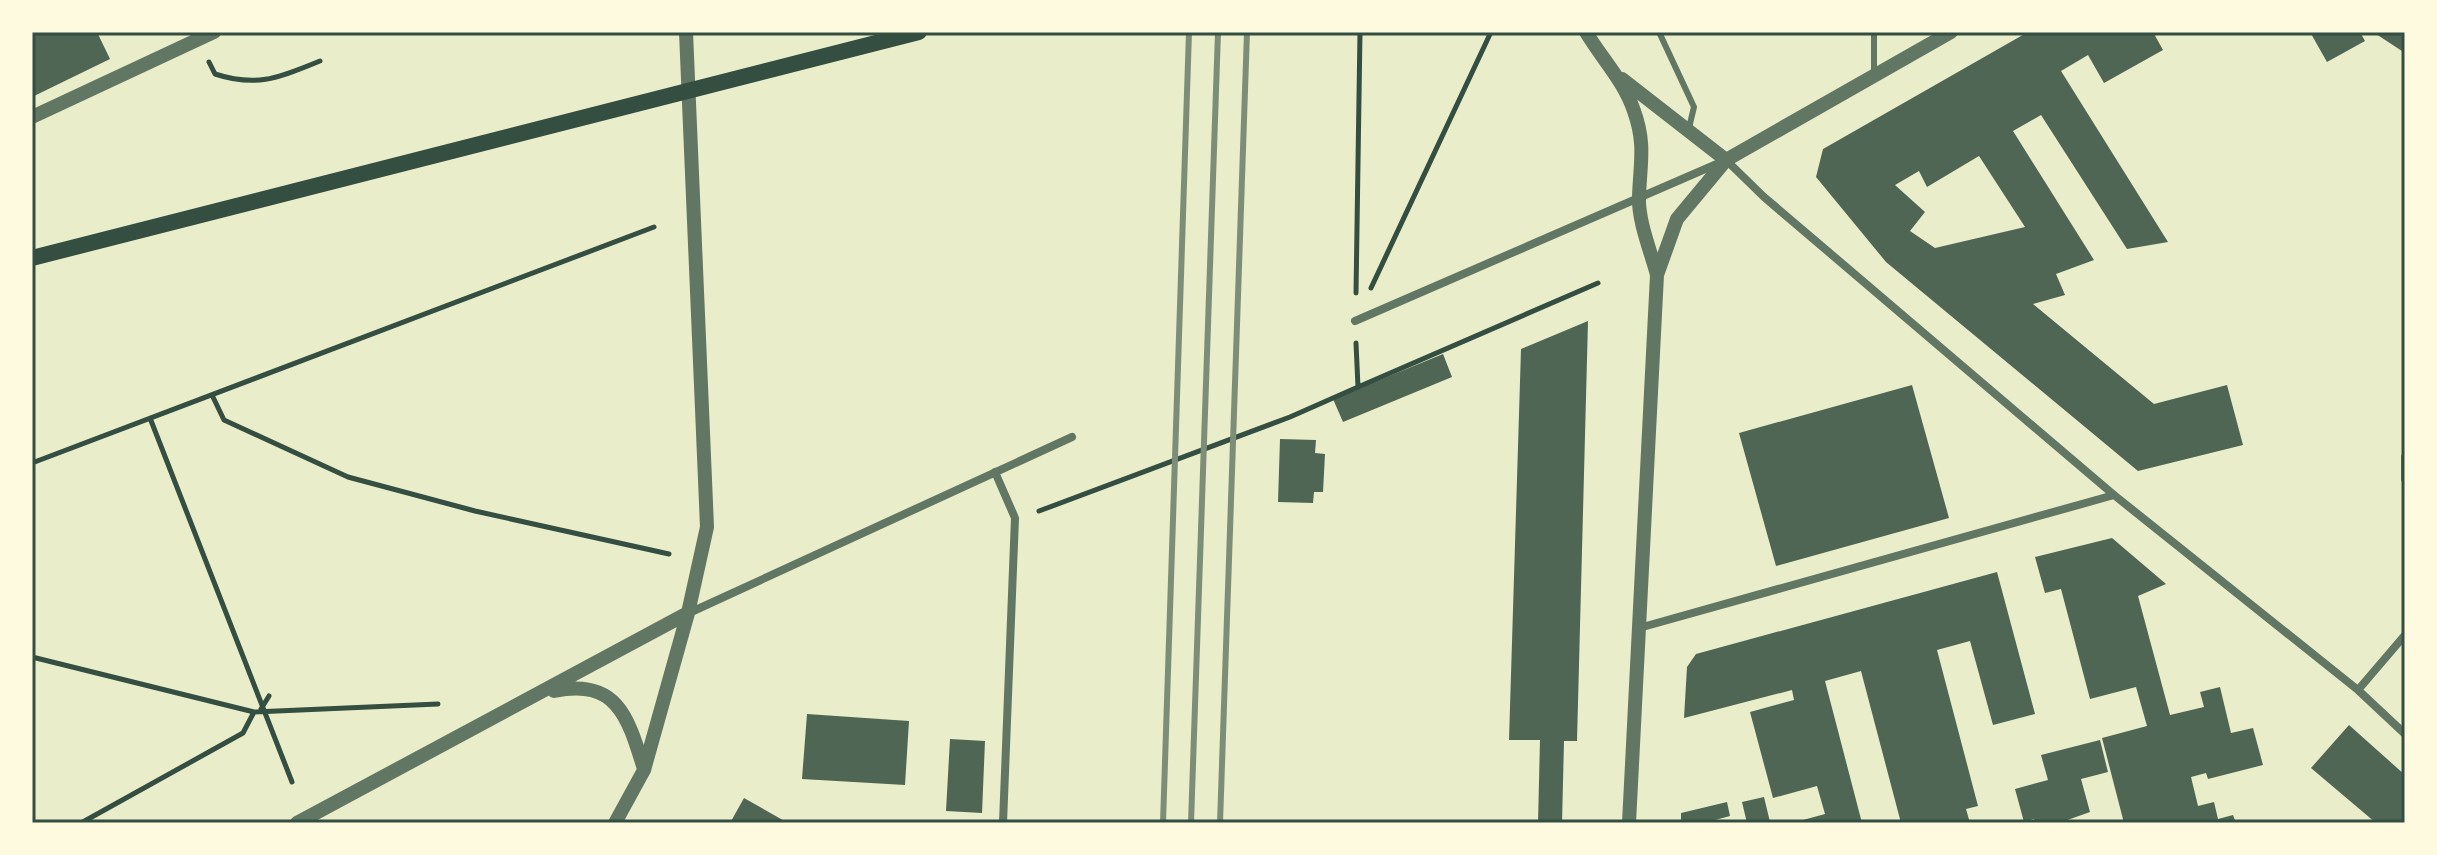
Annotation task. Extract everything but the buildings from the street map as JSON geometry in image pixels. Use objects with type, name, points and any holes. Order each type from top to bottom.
[{"type":"main road","points":[[32,258],[919,32]]},
{"type":"street","points":[[32,117],[214,32]]},
{"type":"street","points":[[615,823],[644,770],[688,613],[707,527],[686,32]]},
{"type":"street","points":[[1586,32],[1617,75],[1641,136],[1643,167],[1638,199],[1657,275]]},
{"type":"street","points":[[1355,321],[1726,160],[1951,32]]},
{"type":"street","points":[[1617,75],[1726,160],[1764,197],[2114,495],[2358,690],[2405,734]]},
{"type":"street","points":[[1629,823],[1657,275],[1677,219],[1726,160]]},
{"type":"street","points":[[297,823],[688,613],[1072,437]]},
{"type":"street","points":[[2405,457],[2405,479]]},
{"type":"street","points":[[995,472],[1015,518],[1003,823]]},
{"type":"street","points":[[1639,628],[2114,495]]},
{"type":"street","points":[[2358,690],[2405,635]]},
{"type":"street","points":[[538,694],[581,685],[610,697],[631,726],[644,770]]},
{"type":"lane","points":[[1659,32],[1694,107],[1688,131]]},
{"type":"lane","points":[[1874,32],[1874,75]]},
{"type":"path","points":[[1358,387],[1355,321],[1360,32]]},
{"type":"path","points":[[1355,321],[1491,32]]},
{"type":"path","points":[[197,40],[215,74],[244,83],[277,78],[320,61]]},
{"type":"path","points":[[32,463],[654,227]]},
{"type":"path","points":[[1034,512],[1248,434],[1598,283]]},
{"type":"path","points":[[212,395],[224,420],[348,477],[475,511],[669,554]]},
{"type":"path","points":[[150,418],[292,782]]},
{"type":"path","points":[[32,657],[254,712],[261,709],[438,704]]},
{"type":"path","points":[[261,709],[269,696]]},
{"type":"path","points":[[81,823],[243,733],[254,712]]},
{"type":"railway","points":[[1163,823],[1189,32]]},
{"type":"railway","points":[[1191,823],[1218,32]]},
{"type":"railway","points":[[1220,823],[1247,32]]}]
